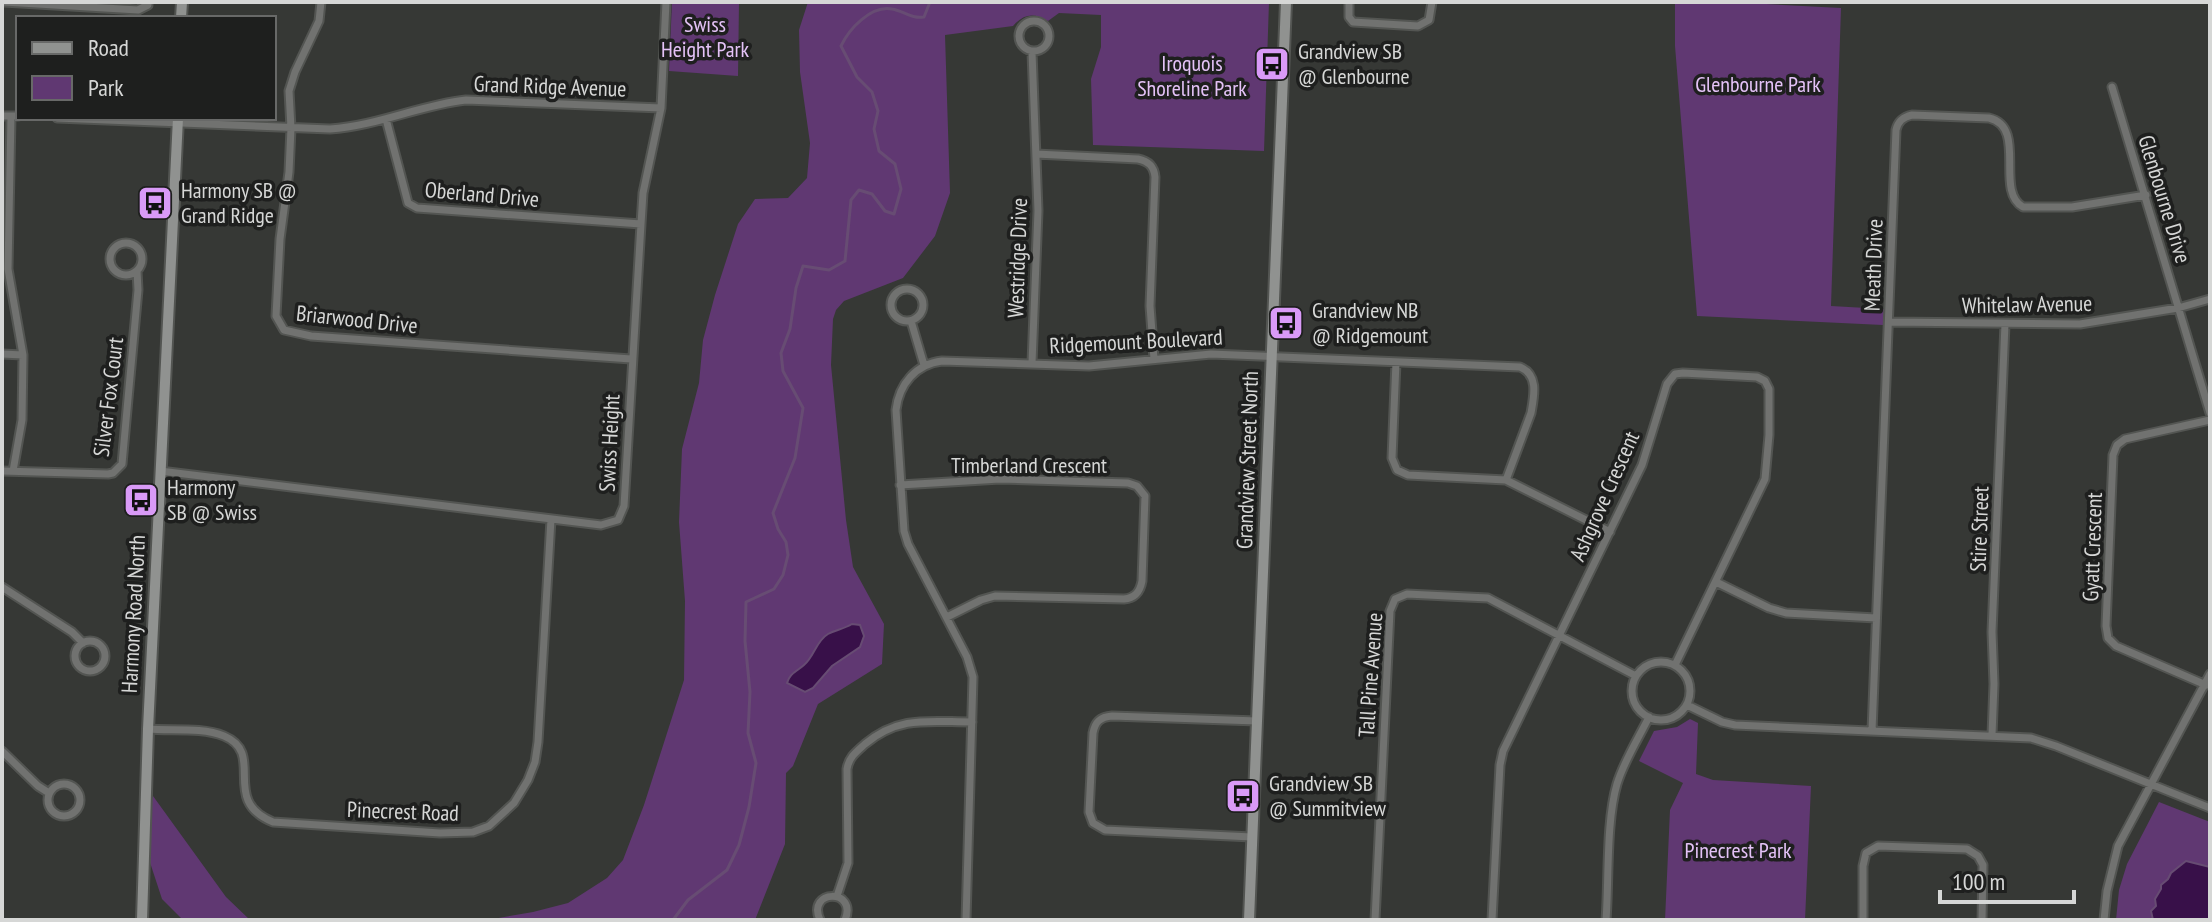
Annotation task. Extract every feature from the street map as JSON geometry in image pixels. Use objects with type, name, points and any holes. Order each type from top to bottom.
[{"type":"street","points":[[4,2],[138,10],[148,2]]},
{"type":"street","points":[[291,128],[289,91],[319,21],[321,2]]},
{"type":"street","name":"Swiss Height","points":[[160,471],[601,525],[618,520],[624,506],[643,193],[661,108],[666,2]]},
{"type":"street","name":"Grandview Street North","points":[[1249,920],[1286,2]]},
{"type":"street","points":[[1349,2],[1348,14],[1353,22],[1418,26],[1429,20],[1432,2]]},
{"type":"street","points":[[1036,21],[1045,25],[1050,38],[1042,50],[1032,52],[1024,48],[1019,35],[1023,26],[1036,21]]},
{"type":"street","name":"Westridge Drive","points":[[1032,52],[1038,211],[1032,363]]},
{"type":"street","name":"Glenbourne Drive","points":[[2112,87],[2210,413]]},
{"type":"street","name":"Grand Ridge Avenue","points":[[178,120],[291,128],[343,128],[466,100],[661,108]]},
{"type":"street","name":"Meath Drive","points":[[1872,731],[1896,130],[1899,123],[1912,115],[1974,117],[2000,122],[2006,132],[2010,155],[2012,196],[2023,207],[2072,207],[2146,195]]},
{"type":"street","points":[[2,116],[15,116],[8,269],[23,355],[22,420],[13,471],[2,471]]},
{"type":"street","name":"Oberland Drive","points":[[386,119],[408,203],[417,208],[641,224]]},
{"type":"street","name":"Harmony Road North","points":[[142,920],[148,729],[178,120]]},
{"type":"street","name":"Briarwood Drive","points":[[291,128],[276,316],[284,330],[311,336],[631,359]]},
{"type":"street","points":[[1036,154],[1131,158],[1145,160],[1152,167],[1155,177],[1150,306],[1154,359]]},
{"type":"street","name":"Silver Fox Court","points":[[13,471],[108,474],[122,464],[138,290],[137,271],[142,257],[138,248],[124,243],[115,247],[110,257],[116,271],[127,275],[137,271]]},
{"type":"street","points":[[904,290],[914,291],[922,299],[922,310],[911,321],[897,317],[892,309],[895,295],[904,290]]},
{"type":"street","name":"Whitelaw Avenue","points":[[1889,322],[2091,323],[2178,308],[2210,299]]},
{"type":"street","points":[[911,321],[924,365],[905,383],[897,404],[900,485],[907,540],[972,667],[974,683],[966,920]]},
{"type":"street","name":"Stire Street","points":[[1992,735],[1992,632],[2005,324]]},
{"type":"street","points":[[2,354],[23,355]]},
{"type":"street","name":"Ridgemount Boulevard","points":[[924,365],[948,361],[1089,366],[1211,354],[1524,368],[1530,372],[1534,385],[1532,410],[1506,480]]},
{"type":"street","points":[[1396,362],[1392,458],[1397,470],[1408,475],[1506,480],[1610,532]]},
{"type":"street","name":"Ashgrove Crescent","points":[[1492,920],[1501,755],[1645,458],[1665,388],[1671,377],[1683,373],[1751,376],[1768,385],[1770,393],[1765,479],[1675,665]]},
{"type":"street","name":"Gyatt Crescent","points":[[2206,685],[2116,646],[2108,638],[2106,626],[2115,448],[2125,439],[2210,420]]},
{"type":"street","name":"Timberland Crescent","points":[[900,485],[1000,479],[1128,483],[1137,486],[1145,496],[1142,581],[1140,590],[1133,597],[995,596],[947,617]]},
{"type":"street","name":"Pinecrest Road","points":[[148,729],[213,733],[236,744],[243,752],[247,799],[252,809],[273,822],[440,833],[473,832],[489,826],[514,803],[535,762],[551,519]]},
{"type":"street","points":[[1716,582],[1786,613],[1876,618]]},
{"type":"street","points":[[2,587],[72,632],[83,643]]},
{"type":"street","name":"Tall Pine Avenue","points":[[1375,920],[1390,611],[1400,595],[1482,597],[1493,600],[1636,676]]},
{"type":"street","points":[[93,641],[102,646],[106,655],[100,669],[90,672],[77,665],[76,650],[83,643],[93,641]]},
{"type":"street","points":[[1667,662],[1675,665],[1688,678],[1690,696],[1687,705],[1675,717],[1666,720],[1642,713],[1634,700],[1636,676],[1649,665],[1667,662]]},
{"type":"street","points":[[2104,920],[2107,891],[2118,846],[2210,674]]},
{"type":"street","points":[[1687,705],[1731,725],[2023,737],[2048,742],[2210,808]]},
{"type":"street","points":[[1606,920],[1616,786],[1649,717]]},
{"type":"street","points":[[1252,837],[1101,829],[1091,821],[1090,797],[1093,733],[1101,718],[1257,721]]},
{"type":"street","points":[[837,896],[848,863],[847,769],[851,756],[888,728],[901,724],[972,722]]},
{"type":"street","points":[[2,751],[49,793]]},
{"type":"street","points":[[59,785],[72,787],[79,798],[78,807],[68,815],[55,813],[48,802],[49,793],[59,785]]},
{"type":"street","points":[[1863,920],[1863,866],[1866,853],[1878,846],[1967,849],[1978,856],[1983,865],[1982,920]]},
{"type":"street","points":[[820,920],[818,904],[826,897],[837,896],[847,907],[845,920]]},
{"type":"green space","name":"Swiss Height Park","points":[[672,2],[739,2],[738,76],[669,71]]},
{"type":"green space","name":"Iroquois Shoreline Park","points":[[808,2],[1269,2],[1264,151],[1093,145],[1091,79],[1101,47],[1101,15],[1059,13],[1048,21],[1029,16],[1013,26],[945,35],[950,193],[935,236],[903,278],[844,301],[833,319],[831,365],[846,520],[853,567],[884,624],[882,664],[818,704],[793,766],[786,773],[785,844],[755,920],[487,920],[568,903],[607,878],[623,860],[644,805],[684,680],[685,601],[679,522],[682,449],[699,383],[703,340],[738,224],[755,199],[788,198],[807,178],[810,143],[800,72],[799,30]]},
{"type":"green space","name":"Glenbourne Park","points":[[1675,2],[1841,8],[1831,306],[1884,309],[1883,325],[1697,316],[1675,46]]},
{"type":"green space","name":"Pinecrest Park","points":[[1690,719],[1698,723],[1696,774],[1713,780],[1811,786],[1805,920],[1665,920],[1670,810],[1683,783],[1639,761],[1654,731],[1677,727]]},
{"type":"green space","points":[[153,796],[226,897],[250,920],[183,920],[162,899],[140,832]]},
{"type":"green space","points":[[2159,802],[2210,822],[2210,920],[2116,920],[2119,890],[2127,864]]},
{"type":"shaded area","points":[[852,624],[860,625],[864,636],[860,647],[832,666],[813,688],[805,692],[787,683],[807,662],[824,637]]},
{"type":"shaded area","points":[[2186,861],[2210,867],[2210,920],[2153,920],[2151,911],[2156,906],[2155,899],[2161,885]]},
{"type":"waterway","points":[[673,920],[688,900],[727,870],[739,845],[749,807],[756,763],[748,733],[750,692],[745,641],[746,602],[774,589],[783,575],[788,555],[786,542],[773,513],[795,458],[803,408],[783,371],[781,353],[790,329],[796,288],[803,266],[829,270],[845,261],[851,200],[859,190],[872,194],[885,211],[894,214],[901,189],[895,164],[879,151],[874,129],[878,111],[872,92],[857,77],[841,46],[849,32],[869,14],[892,9],[924,17],[930,2]]},
{"type":"place","name":"Grandview SB @ Glenbourne","points":[[1272,64]]},
{"type":"place","name":"Harmony SB @ Grand Ridge","points":[[155,203]]},
{"type":"place","name":"Grandview NB @ Ridgemount","points":[[1286,323]]},
{"type":"place","name":"Harmony SB @ Swiss","points":[[141,500]]},
{"type":"place","name":"Grandview SB @ Summitview","points":[[1243,796]]}]
